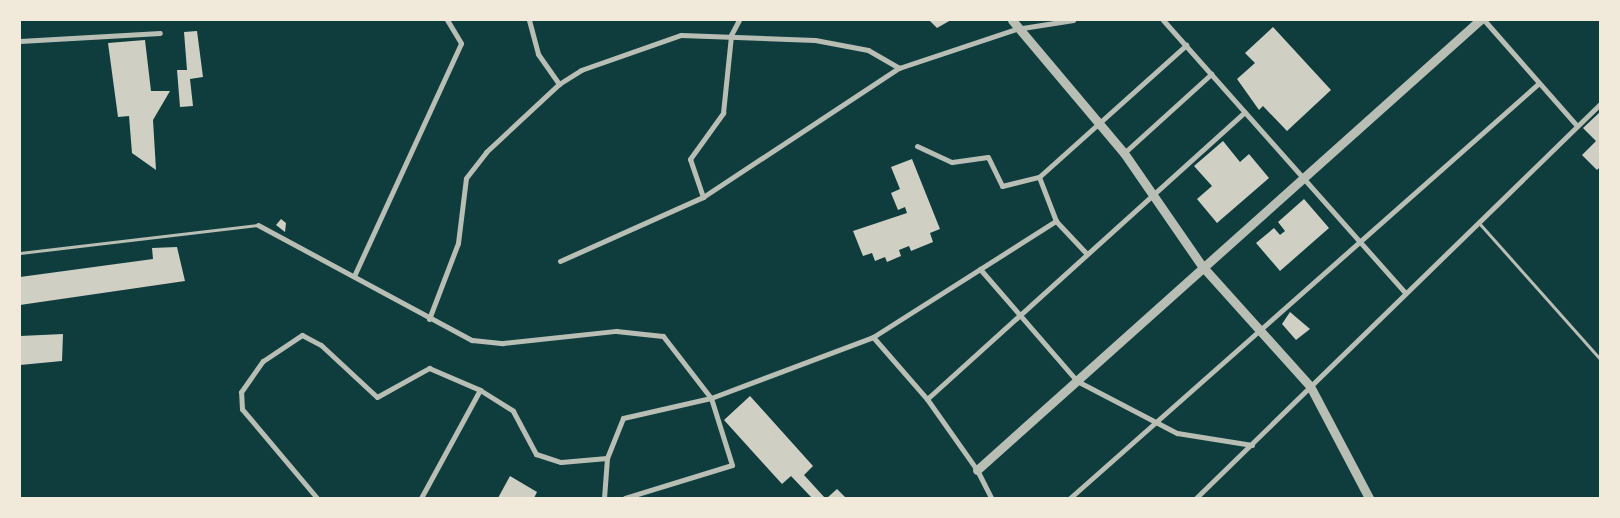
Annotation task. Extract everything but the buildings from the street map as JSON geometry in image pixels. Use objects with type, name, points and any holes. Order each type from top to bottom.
[{"type":"street","points":[[354,276],[461,43],[447,20]]},
{"type":"street","points":[[529,20],[538,54],[559,84]]},
{"type":"street","points":[[703,197],[690,159],[723,113],[732,35],[739,20]]},
{"type":"street","points":[[1012,20],[1016,29],[1099,122],[1124,153],[1154,193],[1202,266],[1310,386],[1369,498]]},
{"type":"street","points":[[560,261],[703,197],[899,68],[1016,29],[1073,20]]},
{"type":"street","points":[[1164,20],[1405,293]]},
{"type":"street","points":[[977,470],[1202,266],[1480,20]]},
{"type":"street","points":[[1484,20],[1577,126]]},
{"type":"street","points":[[20,41],[160,33]]},
{"type":"street","points":[[429,319],[458,243],[466,178],[486,152],[559,84],[581,70],[681,35],[732,35],[814,40],[868,50],[899,68]]},
{"type":"street","points":[[917,146],[952,162],[988,157],[1002,186],[1039,177],[1186,45]]},
{"type":"street","points":[[1124,153],[1211,74]]},
{"type":"street","points":[[1070,498],[1158,424],[1262,332],[1539,83]]},
{"type":"street","points":[[1196,498],[1600,104]]},
{"type":"street","points":[[927,399],[1022,316],[1086,254],[1245,112]]},
{"type":"street","points":[[1039,177],[1056,221],[1086,254]]},
{"type":"street","points":[[604,498],[607,458],[624,418],[711,398],[873,337],[1056,221]]},
{"type":"street","points":[[258,225],[354,276],[429,319],[472,340],[503,343],[616,330],[663,336],[711,398],[732,465],[625,498]]},
{"type":"street","points":[[980,269],[1077,381],[1177,433],[1252,445]]},
{"type":"street","points":[[317,498],[242,409],[241,392],[263,361],[302,335],[320,345],[377,397],[429,368],[480,390],[513,411],[536,454],[561,462],[607,458]]},
{"type":"street","points":[[873,337],[927,399],[977,470],[991,498]]},
{"type":"street","points":[[421,498],[480,390]]},
{"type":"lane","points":[[1479,223],[1600,359]]},
{"type":"lane","points":[[20,253],[216,228],[258,225]]}]
